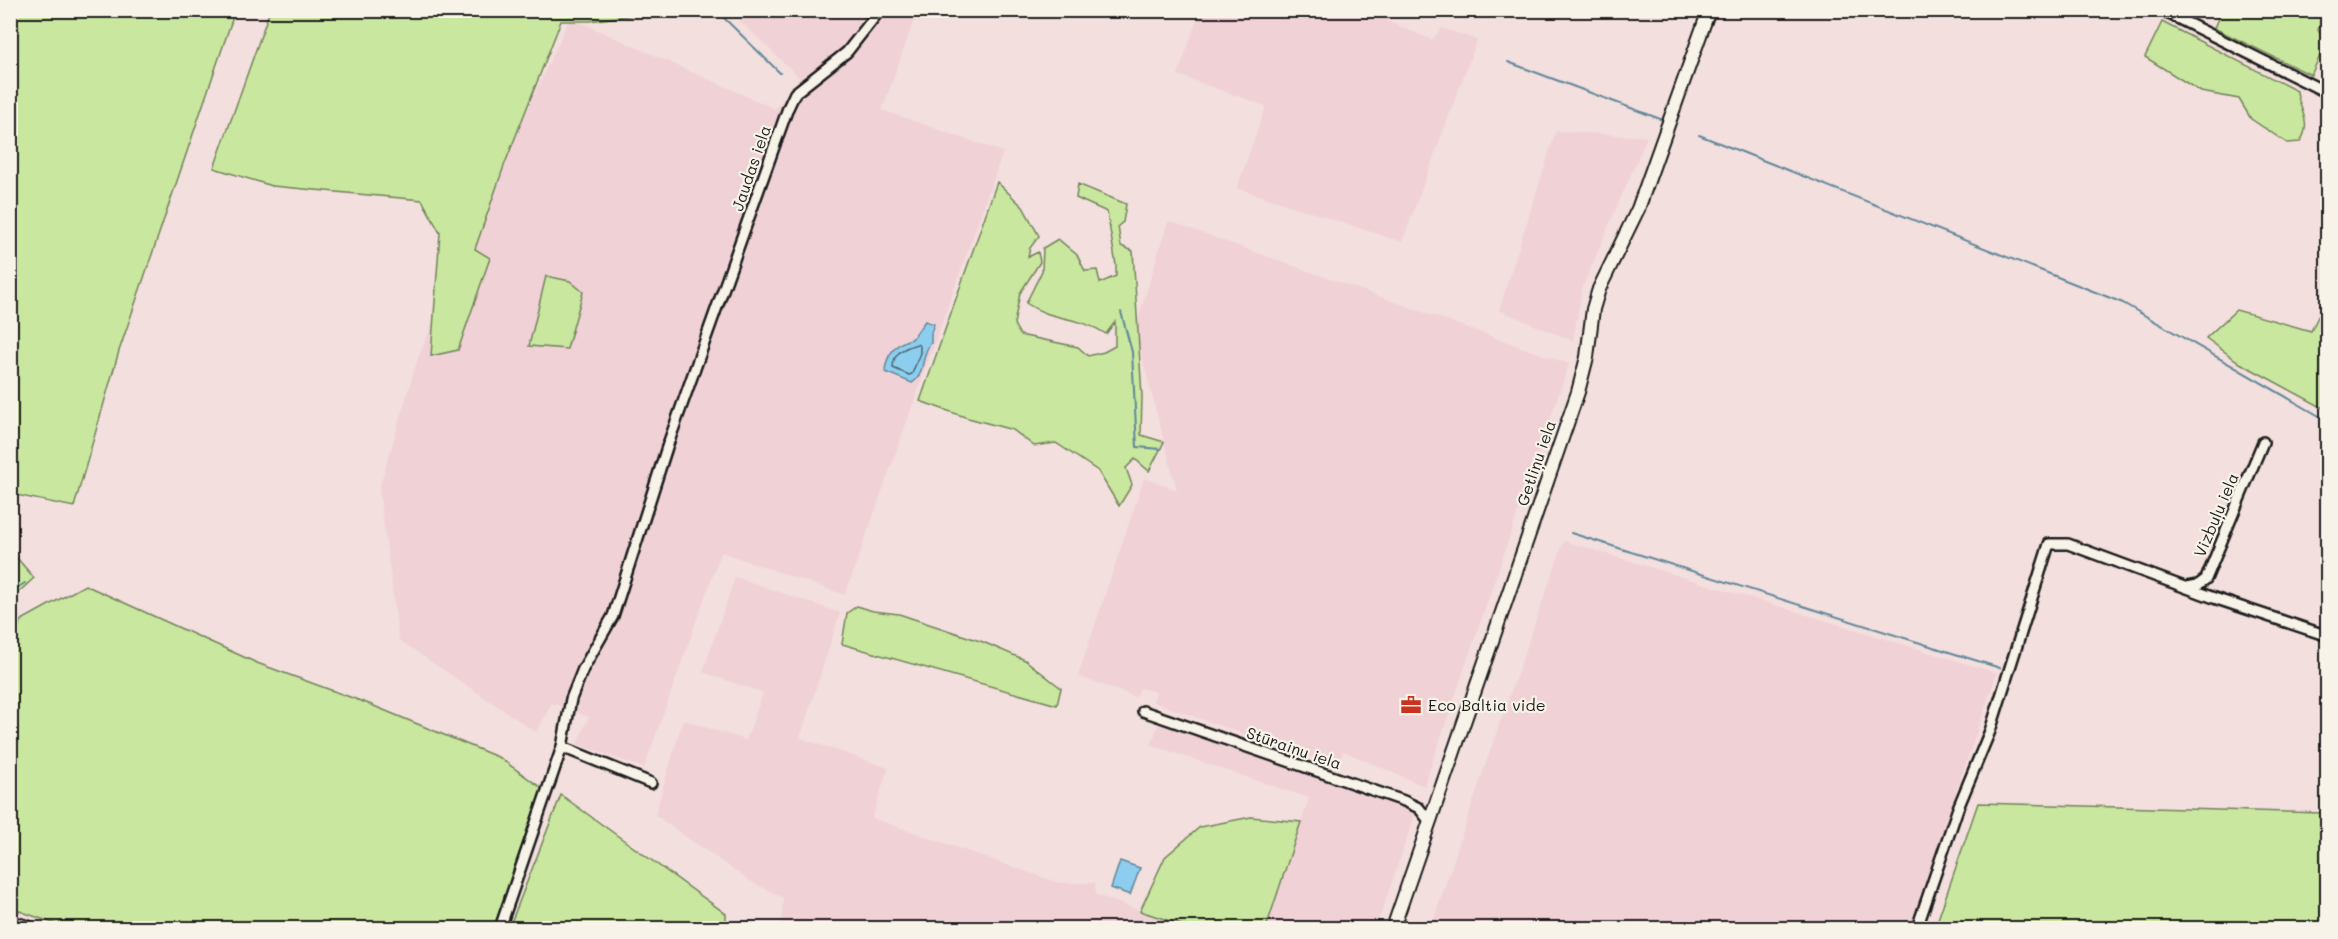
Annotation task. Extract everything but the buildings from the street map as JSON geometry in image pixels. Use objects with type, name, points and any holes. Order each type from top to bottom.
[{"type":"main road","points":[[10,923],[27,928]]},
{"type":"street","name":"Jaudas iela","points":[[501,928],[561,747],[571,699],[583,669],[613,616],[668,447],[788,108],[795,93],[847,52],[880,10]]},
{"type":"street","name":"Getliņu iela","points":[[1393,928],[1578,392],[1586,364],[1593,309],[1599,289],[1644,192],[1709,10]]},
{"type":"street","points":[[2161,10],[2328,93]]},
{"type":"street","name":"Vizbuļu iela","points":[[2184,588],[2198,585],[2206,579],[2263,442]]},
{"type":"street","points":[[1917,928],[1958,808],[1990,731],[2049,544],[2068,544],[2184,588],[2328,636]]},
{"type":"street","name":"Stūraiņu iela","points":[[1143,711],[1404,801],[1419,808],[1430,822]]},
{"type":"street","points":[[561,747],[651,783]]},
{"type":"shaded area","points":[[730,11],[917,11],[882,110],[1003,152],[845,595],[721,552],[644,768],[577,744],[589,717],[552,703],[536,732],[399,640],[379,489],[418,358],[471,231],[570,18],[775,109],[800,78]]},
{"type":"shaded area","points":[[1200,11],[1390,11],[1387,21],[1432,40],[1442,28],[1477,40],[1402,242],[1237,188],[1266,106],[1178,75]]},
{"type":"shaded area","points":[[1556,131],[1647,137],[1582,288],[1573,341],[1499,310]]},
{"type":"shaded area","points":[[1168,221],[1569,364],[1424,786],[1343,751],[1337,767],[1153,702],[1156,692],[1140,688],[1136,697],[1078,676],[1144,478],[1177,490],[1135,330]]},
{"type":"shaded area","points":[[1564,541],[1997,673],[1909,928],[1431,928]]},
{"type":"shaded area","points":[[735,577],[840,613],[800,738],[888,768],[872,818],[1059,883],[1095,883],[1096,895],[1190,928],[781,928],[783,898],[750,881],[655,815],[683,720],[746,740],[763,693],[703,672]]},
{"type":"shaded area","points":[[1159,723],[1416,812],[1376,928],[1266,928],[1309,798],[1151,745]]},
{"type":"green space","points":[[270,10],[661,11],[590,21],[561,21],[504,166],[475,249],[490,258],[458,350],[431,356],[440,233],[422,200],[272,186],[214,168]]},
{"type":"green space","points":[[2224,10],[2325,11],[2318,30],[2326,43],[2311,75],[2214,28]]},
{"type":"green space","points":[[10,11],[235,11],[119,351],[74,507],[11,494]]},
{"type":"green space","points":[[2162,22],[2297,91],[2305,122],[2304,135],[2300,142],[2287,143],[2251,119],[2239,99],[2201,92],[2145,57]]},
{"type":"green space","points":[[997,182],[1023,207],[1039,236],[1030,248],[1028,257],[1038,252],[1040,262],[1020,293],[1014,324],[1020,335],[1078,347],[1088,356],[1104,352],[1115,346],[1115,322],[1106,334],[1086,324],[1045,313],[1026,303],[1042,271],[1043,248],[1058,239],[1077,255],[1085,271],[1097,270],[1100,283],[1116,276],[1107,212],[1076,198],[1078,184],[1126,204],[1123,222],[1118,226],[1121,246],[1133,251],[1142,396],[1141,435],[1164,442],[1149,471],[1135,459],[1126,468],[1132,485],[1119,506],[1098,471],[1056,443],[1034,446],[1013,430],[968,418],[920,401]]},
{"type":"green space","points":[[546,276],[570,281],[583,292],[567,349],[529,346]]},
{"type":"green space","points":[[2327,298],[2327,410],[2240,363],[2206,338],[2236,310],[2311,331]]},
{"type":"green space","points":[[11,551],[34,578],[10,599]]},
{"type":"green space","points":[[85,585],[257,663],[369,704],[500,758],[547,792],[501,928],[67,928],[11,908],[10,668],[20,621]]},
{"type":"green space","points":[[857,606],[873,611],[899,614],[983,642],[1025,660],[1061,688],[1057,705],[842,644],[847,613]]},
{"type":"green space","points":[[561,795],[726,914],[726,928],[509,928]]},
{"type":"green space","points":[[1978,803],[2322,813],[2328,826],[2327,928],[1935,928]]},
{"type":"green space","points":[[1251,817],[1301,822],[1266,928],[1191,928],[1140,911],[1165,857],[1200,827]]},
{"type":"water","points":[[925,321],[934,324],[931,343],[916,379],[912,383],[885,372],[887,360],[893,350],[901,343],[912,339]]},
{"type":"water","points":[[1120,861],[1140,868],[1130,895],[1111,888]]},
{"type":"waterway","points":[[716,10],[780,73]]},
{"type":"waterway","points":[[1508,62],[1663,120]]},
{"type":"waterway","points":[[1699,135],[2123,303],[2328,421]]},
{"type":"waterway","points":[[1121,312],[1132,352],[1137,447],[1161,449]]},
{"type":"waterway","points":[[1571,533],[2000,668]]},
{"type":"waterway","points":[[10,592],[25,583]]},
{"type":"place","name":"Eco Baltia vide","points":[[1411,705]]}]
